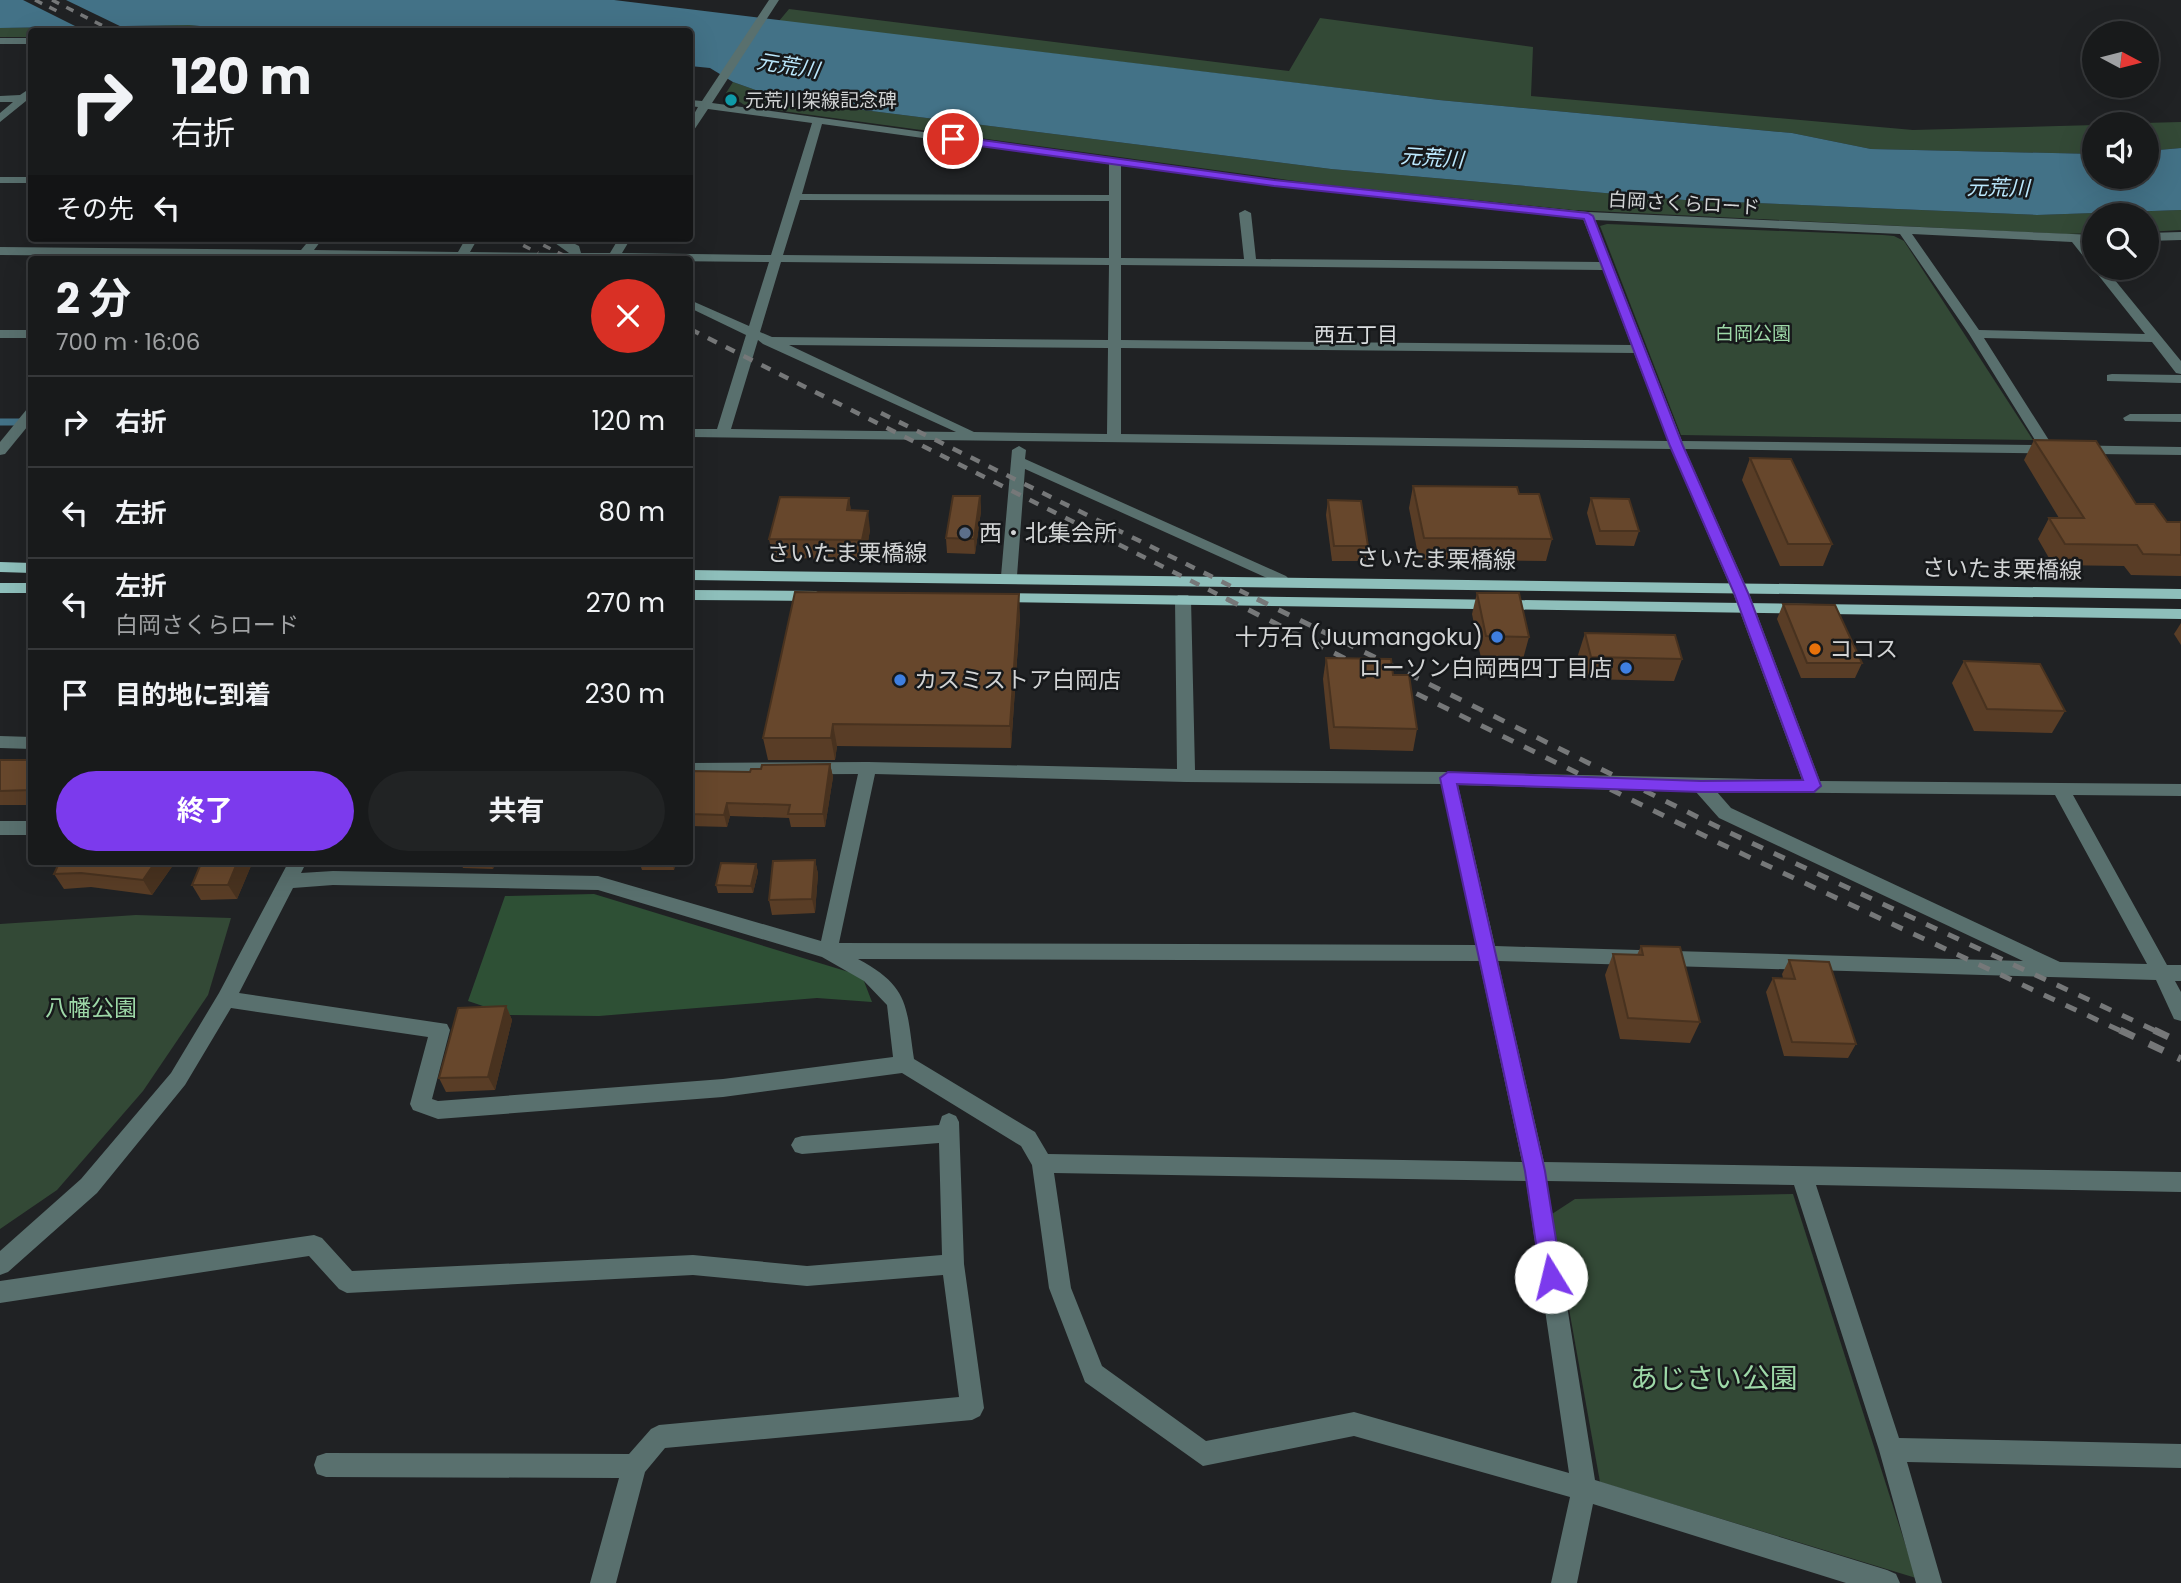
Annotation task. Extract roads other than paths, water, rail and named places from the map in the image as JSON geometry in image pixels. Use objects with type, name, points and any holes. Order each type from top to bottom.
[{"type":"main road","points":[[0,567],[28,568]]},
{"type":"main road","name":"さいたま栗橋線","points":[[693,575],[1281,579],[1739,589],[2181,593]]},
{"type":"main road","points":[[0,588],[28,588]]},
{"type":"main road","name":"さいたま栗橋線","points":[[693,595],[827,596]]},
{"type":"main road","name":"さいたま栗橋線","points":[[978,597],[2181,614]]},
{"type":"street","points":[[693,122],[774,0]]},
{"type":"street","points":[[0,41],[28,41]]},
{"type":"street","points":[[0,99],[27,98]]},
{"type":"street","points":[[0,119],[27,98]]},
{"type":"street","name":"白岡さくらロード","points":[[693,103],[1274,183],[1588,216],[2082,239]]},
{"type":"street","points":[[723,433],[751,333],[818,121]]},
{"type":"street","points":[[1114,437],[1115,162]]},
{"type":"street","points":[[0,180],[28,180]]},
{"type":"street","points":[[794,197],[1116,198]]},
{"type":"street","points":[[1245,213],[1251,264]]},
{"type":"street","points":[[1588,216],[1676,446],[1739,589],[1814,786]]},
{"type":"street","points":[[1905,232],[1975,334],[2046,447]]},
{"type":"street","points":[[2159,237],[2181,236]]},
{"type":"street","points":[[2076,239],[2082,247]]},
{"type":"street","points":[[159,256],[171,242]]},
{"type":"street","points":[[233,254],[243,242]]},
{"type":"street","points":[[304,255],[314,242]]},
{"type":"street","points":[[562,242],[575,249],[575,256]]},
{"type":"street","points":[[0,251],[159,256],[356,256]]},
{"type":"street","points":[[693,259],[1606,266]]},
{"type":"street","points":[[2109,280],[2181,370]]},
{"type":"street","points":[[693,305],[973,435]]},
{"type":"street","points":[[0,334],[28,334]]},
{"type":"street","points":[[1975,334],[2156,338]]},
{"type":"street","points":[[768,341],[1640,349]]},
{"type":"street","points":[[2112,378],[2181,379]]},
{"type":"street","points":[[2130,418],[2181,418]]},
{"type":"street","points":[[0,429],[24,430]]},
{"type":"street","points":[[0,451],[24,430]]},
{"type":"street","points":[[693,433],[1676,446],[2046,447],[2181,451]]},
{"type":"street","points":[[1009,576],[1020,436]]},
{"type":"street","points":[[1018,461],[1281,579]]},
{"type":"street","points":[[1183,599],[1186,776]]},
{"type":"street","points":[[0,742],[28,743]]},
{"type":"street","points":[[828,951],[868,768]]},
{"type":"street","points":[[693,769],[868,768],[1186,776],[1448,778],[1701,786],[2181,790]]},
{"type":"street","points":[[1448,778],[1535,1171],[1584,1489],[1564,1583]]},
{"type":"street","points":[[1701,786],[1724,813],[2059,969]]},
{"type":"street","points":[[2060,788],[2171,973],[2181,1013]]},
{"type":"street","points":[[0,828],[28,828]]},
{"type":"street","points":[[0,1265],[89,1186],[178,1079],[226,999],[296,865]]},
{"type":"street","points":[[290,881],[333,878],[598,883],[828,951],[871,975],[896,1002],[904,1063]]},
{"type":"street","points":[[828,951],[1487,953],[2171,973]]},
{"type":"street","points":[[226,999],[440,1030],[420,1104],[438,1110],[723,1087],[904,1063],[1028,1139],[1042,1163],[1060,1288],[1093,1374],[1203,1454],[1354,1424],[1584,1489],[1887,1583]]},
{"type":"street","points":[[603,1583],[634,1466],[659,1437],[972,1408],[953,1264],[949,1128],[802,1145]]},
{"type":"street","points":[[1042,1163],[2181,1182]]},
{"type":"street","points":[[1802,1176],[1891,1450],[1929,1583]]},
{"type":"street","points":[[0,1292],[314,1245],[347,1282],[693,1265],[807,1276],[953,1264]]},
{"type":"street","points":[[1891,1450],[2181,1456]]},
{"type":"street","points":[[326,1465],[634,1466]]},
{"type":"water","name":"元荒川","points":[[0,0],[614,0],[1439,100],[1792,133],[1871,149],[2082,154],[2082,189],[2159,189],[2159,150],[2181,148],[2181,210],[2159,211],[2159,203],[2082,203],[2082,213],[2037,215],[1685,200],[1331,169],[784,100],[733,82],[710,68],[693,66],[693,28],[221,28],[189,25],[0,28]]},
{"type":"waterway","points":[[0,422],[28,422]]},
{"type":"railway","points":[[35,0],[61,13]]},
{"type":"railway","points":[[52,0],[107,28]]},
{"type":"railway","points":[[517,242],[538,253]]},
{"type":"railway","points":[[537,242],[565,256]]},
{"type":"railway","points":[[693,331],[1231,601]]},
{"type":"railway","points":[[881,413],[1261,601]]},
{"type":"railway","points":[[1227,599],[1360,666]]},
{"type":"railway","points":[[1257,599],[1728,832],[2158,1032]]},
{"type":"railway","points":[[1395,683],[1719,843],[2123,1032]]},
{"type":"railway","points":[[2120,1030],[2181,1059]]},
{"type":"railway","points":[[2154,1030],[2181,1043]]},
{"type":"place","name":"元荒川架線記念碑","points":[[731,100]]},
{"type":"place","name":"西・北集会所","points":[[965,533]]},
{"type":"place","name":"十万石 (Juumangoku)","points":[[1497,637]]},
{"type":"place","name":"ココス","points":[[1815,649]]},
{"type":"place","name":"ローソン白岡西四丁目店","points":[[1626,668]]},
{"type":"place","name":"カスミストア白岡店","points":[[900,680]]},
{"type":"district","name":"西五丁目","points":[[1356,335]]},
{"type":"park label","name":"白岡公園","points":[[1753,333]]},
{"type":"park label","name":"八幡公園","points":[[91,1008]]},
{"type":"park label","name":"あじさい公園","points":[[1714,1378]]}]
